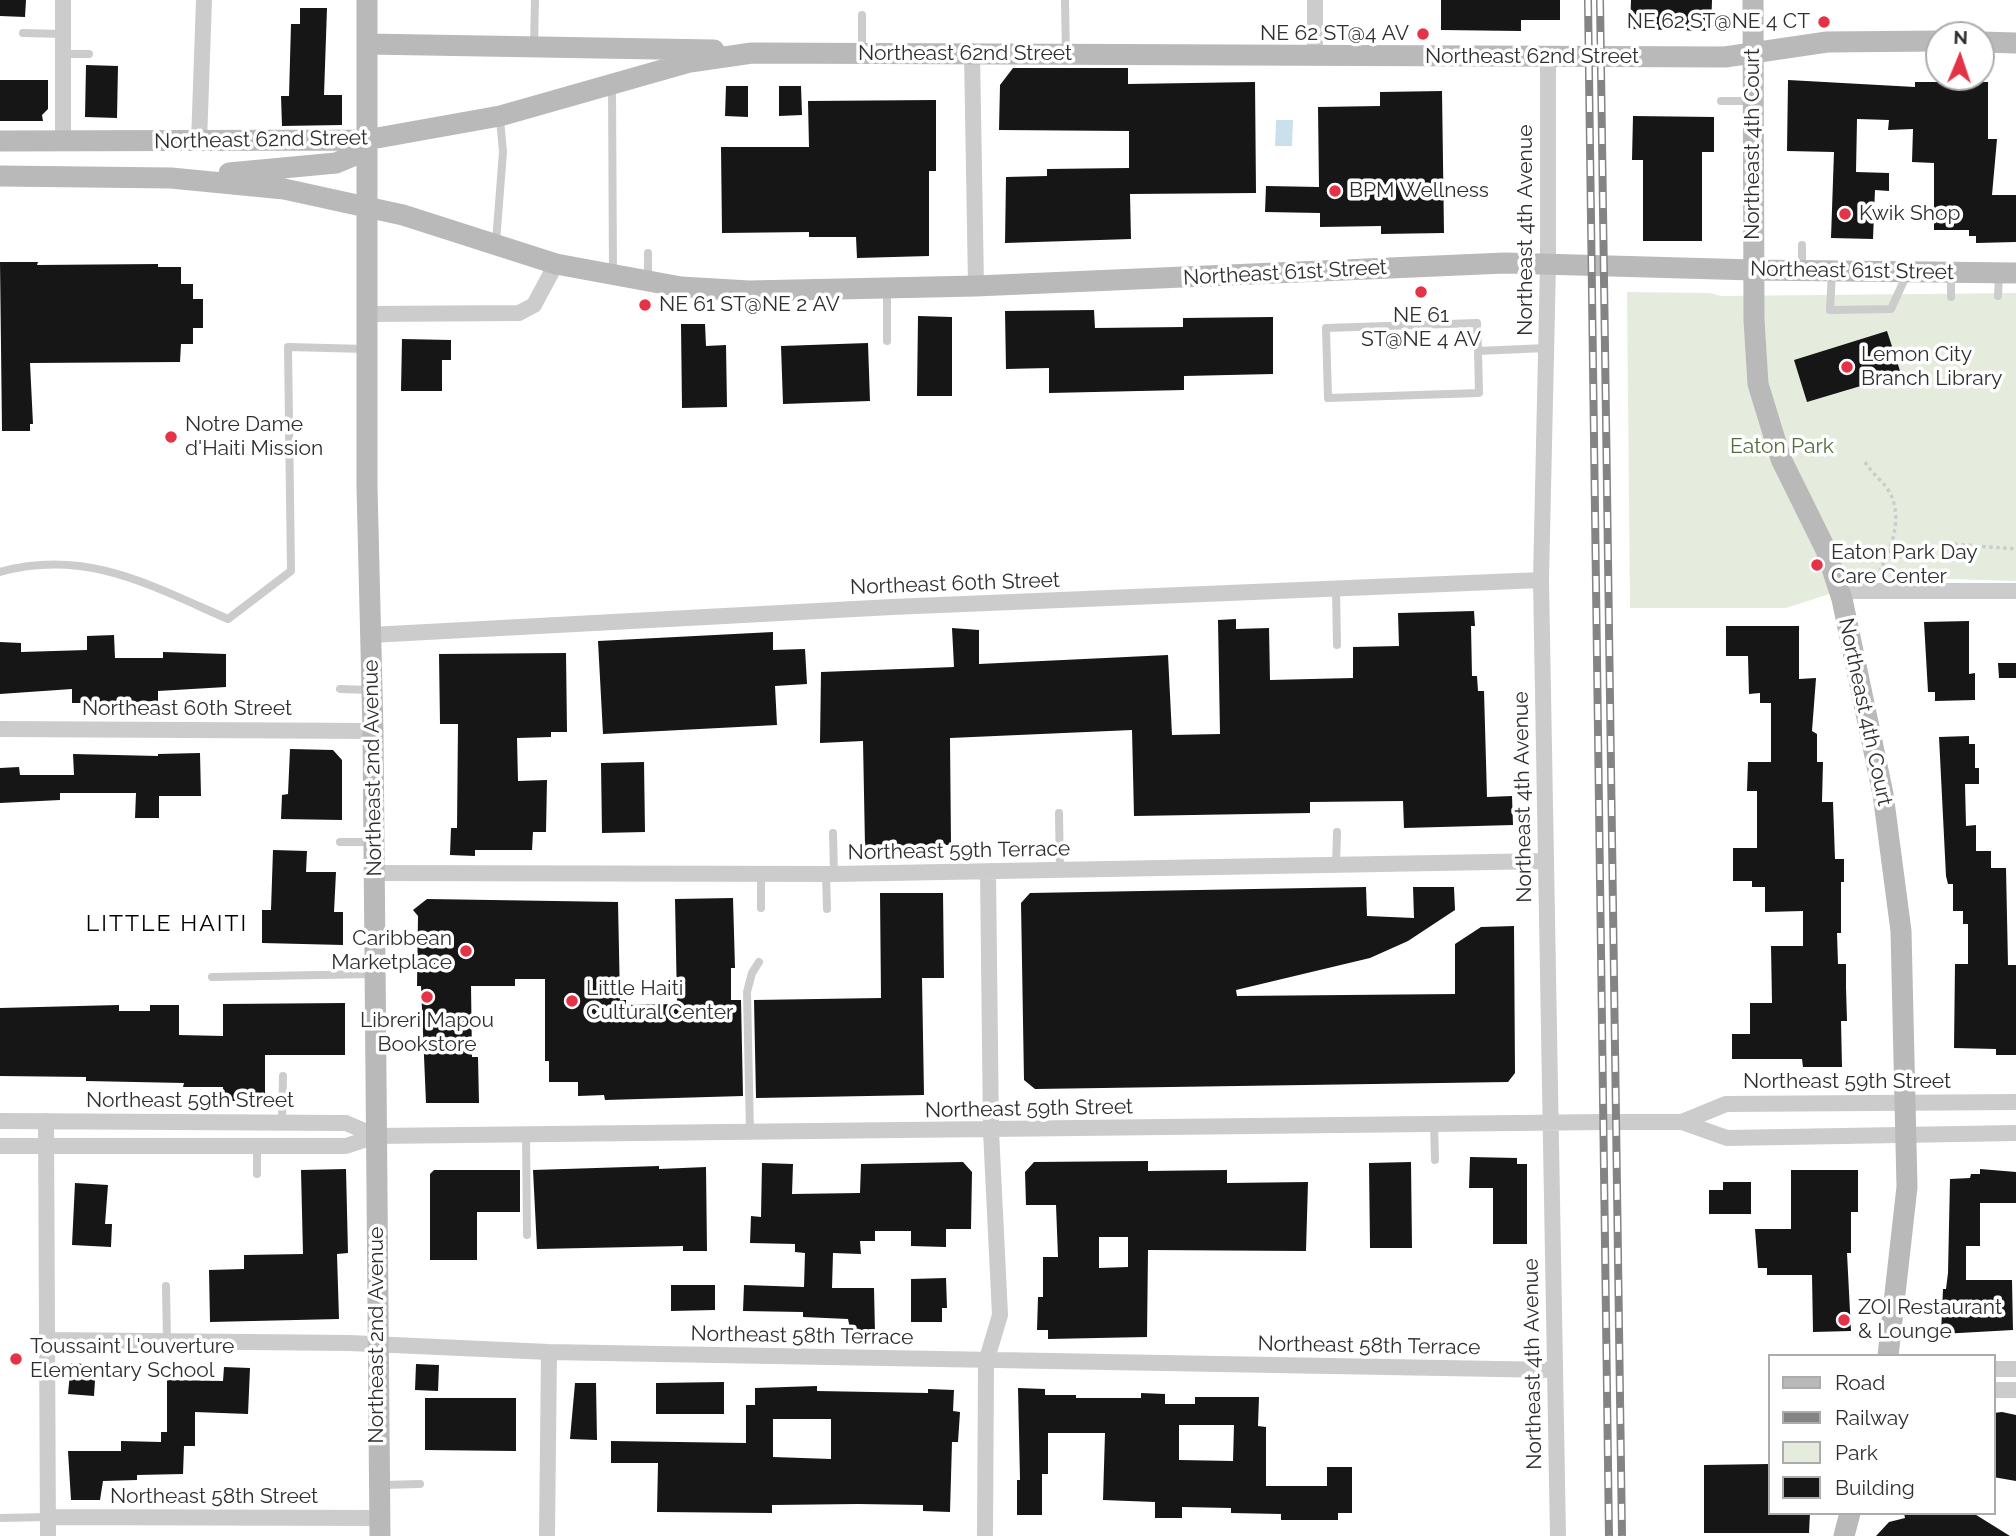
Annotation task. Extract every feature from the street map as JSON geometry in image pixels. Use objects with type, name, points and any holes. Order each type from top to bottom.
[{"type":"main road","name":"Northeast 2nd Avenue","points":[[367,0],[367,349],[380,1527]]},
{"type":"main road","name":"Northeast 4th Court","points":[[1753,0],[1753,270],[1755,358],[1760,393],[1781,459],[1826,550],[1839,590],[1872,735],[1892,853],[1903,960],[1906,1136],[1904,1225],[1888,1354]]},
{"type":"main road","name":"Northeast 62nd Street","points":[[0,141],[366,140],[500,116],[612,82],[691,62],[752,53],[1725,57],[1827,42],[1925,41]]},
{"type":"main road","points":[[1995,42],[2016,43]]},
{"type":"main road","points":[[366,44],[682,47],[752,53]]},
{"type":"main road","points":[[170,178],[336,163],[360,153],[366,140]]},
{"type":"main road","name":"Northeast 62nd Street","points":[[0,176],[170,178],[284,188],[366,205]]},
{"type":"main road","name":"Northeast 61st Street","points":[[366,205],[556,264],[648,282],[749,291],[838,285],[887,288],[976,286],[1506,263],[1753,270],[2008,272]]},
{"type":"main road","points":[[1844,1536],[1849,1515]]},
{"type":"street","points":[[63,0],[64,141]]},
{"type":"street","points":[[199,142],[204,0]]},
{"type":"street","points":[[1315,0],[1315,57]]},
{"type":"street","points":[[972,53],[976,286]]},
{"type":"street","name":"Northeast 4th Avenue","points":[[1548,58],[1548,264],[1541,580],[1558,1536]]},
{"type":"street","points":[[367,314],[519,313],[534,305],[556,264]]},
{"type":"street","name":"Northeast 60th Street","points":[[371,635],[892,607],[1541,580]]},
{"type":"street","points":[[1839,590],[2016,591]]},
{"type":"street","name":"Northeast 60th Street","points":[[0,729],[373,731]]},
{"type":"street","name":"Northeast 59th Terrace","points":[[374,873],[830,874],[1545,861]]},
{"type":"street","points":[[985,1536],[986,1362],[1000,1315],[991,1131],[988,872]]},
{"type":"street","name":"Northeast 59th Street","points":[[1682,1122],[1726,1104],[2016,1102]]},
{"type":"street","name":"Northeast 59th Street","points":[[0,1121],[346,1123],[376,1136]]},
{"type":"street","points":[[46,1122],[48,1536]]},
{"type":"street","name":"Northeast 59th Street","points":[[0,1146],[346,1146],[376,1136],[1682,1122],[1727,1138],[2016,1133]]},
{"type":"street","name":"Northeast 58th Terrace","points":[[48,1340],[377,1345],[549,1352],[986,1362],[1555,1370]]},
{"type":"street","points":[[547,1536],[549,1352]]},
{"type":"street","points":[[1995,1369],[2016,1369]]},
{"type":"street","points":[[1995,1390],[2016,1390]]},
{"type":"street","name":"Northeast 58th Street","points":[[48,1517],[380,1527]]},
{"type":"lane","points":[[534,46],[535,0]]},
{"type":"lane","points":[[1065,0],[1066,54]]},
{"type":"lane","points":[[862,15],[862,53]]},
{"type":"lane","points":[[23,33],[63,34]]},
{"type":"lane","points":[[63,54],[89,54]]},
{"type":"lane","points":[[612,82],[613,276]]},
{"type":"lane","points":[[1721,101],[1752,101]]},
{"type":"lane","points":[[495,245],[503,152],[500,116]]},
{"type":"lane","points":[[1802,245],[1802,270]]},
{"type":"lane","points":[[648,253],[648,282]]},
{"type":"lane","points":[[1832,270],[1830,310],[1891,309],[1909,271]]},
{"type":"lane","points":[[1951,297],[1952,272]]},
{"type":"lane","points":[[1998,296],[2008,272]]},
{"type":"lane","points":[[887,288],[887,341]]},
{"type":"lane","points":[[1476,323],[1478,351],[1479,393],[1328,398],[1326,328],[1476,323]]},
{"type":"lane","points":[[0,572],[32,565],[92,565],[124,575],[228,618],[291,571],[288,347],[367,349]]},
{"type":"lane","points":[[1478,351],[1546,348]]},
{"type":"lane","points":[[1336,589],[1337,645]]},
{"type":"lane","points":[[340,689],[372,690]]},
{"type":"lane","points":[[1059,813],[1060,871]]},
{"type":"lane","points":[[1336,865],[1337,832]]},
{"type":"lane","points":[[827,909],[833,833]]},
{"type":"lane","points":[[340,842],[374,842]]},
{"type":"lane","points":[[761,874],[761,908]]},
{"type":"lane","points":[[750,1133],[747,992],[752,973],[759,962]]},
{"type":"lane","points":[[212,977],[375,974]]},
{"type":"lane","points":[[282,1122],[283,1076]]},
{"type":"lane","points":[[1434,1125],[1435,1160]]},
{"type":"lane","points":[[526,1135],[527,1235]]},
{"type":"lane","points":[[257,1146],[257,1174]]},
{"type":"lane","points":[[166,1286],[167,1342]]},
{"type":"lane","points":[[379,1485],[420,1485]]},
{"type":"lane","points":[[0,1518],[48,1517]]},
{"type":"path","points":[[1865,462],[1892,499],[1895,532],[1880,570]]},
{"type":"path","points":[[1886,559],[1951,544],[2016,549]]},
{"type":"green space","name":"Eaton Park","points":[[1627,292],[1710,293],[1721,296],[2016,293],[2016,581],[1882,577],[1786,608],[1630,608]]},
{"type":"water","points":[[1276,120],[1293,120],[1292,146],[1275,146]]},
{"type":"building","points":[[0,0],[26,0],[25,17],[0,16]]},
{"type":"building","points":[[1441,0],[1560,0],[1560,20],[1521,20],[1521,31],[1441,30]]},
{"type":"building","points":[[1631,0],[1712,0],[1711,31],[1630,29]]},
{"type":"building","points":[[300,8],[327,8],[324,95],[342,95],[342,125],[282,126],[281,96],[289,96],[291,24],[300,24]]},
{"type":"building","points":[[86,65],[118,66],[117,118],[85,117]]},
{"type":"building","points":[[1013,68],[1128,68],[1128,84],[1255,82],[1256,193],[1130,194],[1131,239],[1005,243],[1006,177],[1047,176],[1047,169],[1129,168],[1129,131],[999,130],[1000,85]]},
{"type":"building","points":[[0,80],[48,80],[48,109],[42,115],[43,121],[0,121]]},
{"type":"building","points":[[1788,80],[1915,87],[1915,82],[1925,82],[1925,91],[1988,91],[1988,139],[1997,139],[1992,195],[2016,195],[2016,242],[1976,243],[1976,236],[1969,236],[1969,230],[1934,230],[1934,163],[1912,162],[1913,129],[1888,130],[1889,120],[1857,119],[1856,172],[1889,173],[1889,191],[1875,190],[1873,239],[1831,238],[1834,152],[1787,151]]},
{"type":"building","points":[[726,86],[748,86],[748,117],[725,116]]},
{"type":"building","points":[[779,86],[801,86],[802,115],[779,116]]},
{"type":"building","points":[[1442,91],[1444,233],[1381,234],[1381,226],[1320,227],[1320,213],[1265,212],[1266,186],[1319,187],[1318,107],[1380,106],[1380,92]]},
{"type":"building","points":[[936,100],[936,171],[929,171],[929,256],[857,258],[856,237],[809,237],[809,232],[722,233],[721,147],[809,147],[808,101]]},
{"type":"building","points":[[1633,116],[1714,117],[1714,152],[1702,152],[1702,241],[1643,241],[1643,160],[1632,160]]},
{"type":"building","points":[[0,262],[38,262],[37,265],[158,264],[158,267],[181,267],[181,284],[193,284],[193,299],[203,299],[203,328],[193,328],[193,344],[181,344],[180,362],[30,363],[33,424],[30,424],[30,431],[2,431]]},
{"type":"building","points":[[1094,310],[1095,328],[1183,327],[1183,318],[1273,317],[1273,374],[1184,376],[1184,390],[1049,393],[1049,368],[1006,369],[1005,311]]},
{"type":"building","points":[[918,316],[952,317],[952,396],[917,396]]},
{"type":"building","points":[[681,324],[705,324],[706,346],[726,345],[727,407],[682,408]]},
{"type":"building","name":"Lemon City Branch Library","points":[[1887,331],[1901,374],[1807,402],[1794,360]]},
{"type":"building","points":[[402,339],[451,340],[451,360],[442,360],[442,391],[401,391]]},
{"type":"building","points":[[868,343],[870,401],[783,404],[781,346]]},
{"type":"building","points":[[1474,611],[1475,626],[1471,626],[1472,676],[1477,676],[1478,691],[1484,691],[1487,797],[1512,796],[1513,825],[1404,828],[1403,801],[1310,802],[1310,813],[1134,816],[1132,730],[950,738],[951,845],[865,846],[863,741],[820,743],[821,672],[954,667],[952,628],[979,630],[979,664],[1168,655],[1172,735],[1220,734],[1218,620],[1236,619],[1236,629],[1269,628],[1270,680],[1353,678],[1353,647],[1399,646],[1398,613]]},
{"type":"building","points":[[1969,621],[1969,674],[1975,673],[1975,700],[1935,701],[1935,692],[1928,692],[1924,622]]},
{"type":"building","points":[[1726,626],[1799,626],[1799,679],[1816,678],[1812,731],[1817,734],[1817,762],[1823,762],[1822,802],[1833,802],[1835,859],[1844,859],[1841,933],[1837,933],[1838,964],[1846,964],[1847,1021],[1841,1021],[1842,1067],[1803,1067],[1802,1059],[1732,1059],[1732,1034],[1750,1034],[1750,1003],[1772,1003],[1771,946],[1803,946],[1803,911],[1765,912],[1765,887],[1752,887],[1752,881],[1733,881],[1733,848],[1757,848],[1757,791],[1747,791],[1748,762],[1771,762],[1771,703],[1760,703],[1760,693],[1749,694],[1748,656],[1726,656]]},
{"type":"building","points":[[773,632],[773,650],[805,649],[807,684],[775,686],[777,725],[603,734],[598,641]]},
{"type":"building","points":[[114,635],[115,658],[163,658],[163,652],[226,654],[226,687],[158,691],[158,701],[108,703],[72,703],[72,689],[0,694],[0,642],[21,643],[21,652],[87,650],[87,636]]},
{"type":"building","points":[[566,653],[567,732],[551,732],[551,737],[517,738],[518,781],[547,780],[546,832],[533,832],[532,850],[475,850],[475,856],[450,855],[451,828],[457,828],[458,724],[440,724],[439,654]]},
{"type":"building","points":[[1998,663],[2016,663],[2016,678],[1999,678]]},
{"type":"building","points":[[1969,736],[1969,744],[1975,744],[1975,768],[1979,768],[1979,784],[1965,784],[1966,826],[1976,825],[1976,851],[1991,851],[1991,868],[2006,868],[2008,965],[2016,965],[2016,1055],[1996,1055],[1996,1049],[1954,1048],[1955,964],[1968,964],[1968,924],[1963,924],[1963,911],[1953,911],[1953,884],[1948,884],[1946,876],[1939,737]]},
{"type":"building","points":[[290,749],[333,750],[342,760],[342,820],[281,819],[282,795],[288,794]]},
{"type":"building","points":[[200,753],[201,796],[159,796],[159,818],[135,818],[136,793],[60,793],[60,800],[0,803],[0,768],[19,767],[20,775],[74,775],[73,754],[158,756]]},
{"type":"building","points":[[644,762],[645,832],[602,833],[601,763]]},
{"type":"building","points":[[273,850],[307,851],[306,872],[336,872],[334,912],[343,912],[343,945],[262,943],[262,910],[271,910]]},
{"type":"building","points":[[1366,887],[1367,916],[1414,918],[1413,887],[1454,887],[1455,910],[1408,941],[1370,958],[1236,990],[1237,996],[1455,994],[1455,944],[1481,927],[1514,926],[1515,1073],[1508,1082],[1035,1089],[1024,1080],[1021,903],[1030,893]]},
{"type":"building","points":[[880,893],[943,893],[944,978],[922,978],[924,1095],[756,1098],[754,1000],[881,998]]},
{"type":"building","points":[[733,898],[735,968],[731,968],[731,1000],[741,1000],[743,1096],[605,1100],[604,1095],[578,1096],[578,1082],[549,1082],[549,1061],[545,1061],[545,979],[515,979],[515,986],[471,986],[472,1057],[478,1057],[479,1103],[426,1103],[421,986],[417,986],[418,916],[413,910],[427,899],[618,902],[620,1000],[626,1000],[626,1005],[677,1004],[675,899]]},
{"type":"building","points":[[345,1003],[345,1055],[265,1055],[265,1101],[222,1101],[223,1087],[183,1087],[184,1083],[86,1081],[86,1077],[0,1076],[0,1008],[119,1005],[119,1011],[150,1011],[150,1005],[179,1005],[179,1035],[223,1036],[223,1004]]},
{"type":"building","points":[[1470,1157],[1517,1158],[1517,1164],[1527,1164],[1527,1244],[1493,1244],[1493,1188],[1469,1188]]},
{"type":"building","points":[[1148,1161],[1148,1171],[1227,1170],[1227,1183],[1308,1182],[1306,1251],[1148,1250],[1147,1337],[1048,1339],[1048,1330],[1037,1330],[1038,1297],[1043,1297],[1043,1257],[1058,1257],[1056,1205],[1026,1205],[1025,1172],[1034,1162]],"holes":[[[1099,1237],[1128,1237],[1128,1267],[1099,1268]]]},
{"type":"building","points":[[963,1162],[972,1172],[971,1229],[946,1229],[946,1247],[911,1246],[911,1231],[875,1231],[875,1241],[860,1241],[861,1254],[833,1253],[832,1288],[874,1288],[875,1333],[851,1333],[848,1319],[803,1317],[803,1312],[743,1311],[744,1285],[804,1287],[805,1253],[795,1252],[795,1244],[750,1243],[751,1216],[761,1217],[762,1163],[793,1164],[792,1194],[860,1193],[861,1164]]},
{"type":"building","points":[[1411,1162],[1412,1248],[1370,1248],[1369,1163]]},
{"type":"building","points":[[659,1166],[659,1169],[706,1167],[707,1251],[683,1251],[683,1246],[537,1249],[533,1170]]},
{"type":"building","points":[[346,1169],[348,1253],[337,1254],[339,1319],[210,1322],[209,1270],[244,1269],[244,1255],[303,1254],[301,1170]]},
{"type":"building","points":[[1980,1169],[2016,1172],[2016,1203],[1980,1203],[1980,1246],[1966,1246],[1966,1280],[2012,1280],[2013,1330],[1941,1334],[1943,1289],[1946,1289],[1948,1273],[1950,1179],[1970,1178],[1971,1174],[1980,1174]]},
{"type":"building","points":[[434,1170],[520,1170],[520,1212],[477,1212],[477,1260],[430,1260],[430,1174]]},
{"type":"building","points":[[1791,1170],[1858,1170],[1858,1212],[1851,1212],[1851,1253],[1847,1253],[1851,1331],[1813,1332],[1812,1275],[1767,1275],[1767,1268],[1758,1268],[1755,1229],[1791,1229]]},
{"type":"building","points":[[1723,1182],[1751,1182],[1751,1214],[1709,1214],[1709,1190],[1723,1190]]},
{"type":"building","points":[[75,1183],[108,1185],[105,1224],[112,1224],[111,1247],[72,1245]]},
{"type":"building","points":[[946,1278],[947,1308],[942,1308],[942,1322],[911,1322],[911,1279]]},
{"type":"building","points":[[671,1285],[715,1285],[715,1310],[671,1311]]},
{"type":"building","points":[[71,1363],[96,1365],[94,1396],[68,1394]]},
{"type":"building","points":[[416,1364],[439,1365],[438,1391],[415,1390]]},
{"type":"building","points":[[224,1367],[250,1368],[248,1414],[195,1412],[195,1446],[184,1446],[183,1474],[137,1475],[137,1480],[103,1481],[100,1500],[71,1500],[68,1451],[121,1451],[121,1441],[161,1442],[161,1432],[167,1432],[167,1380],[223,1381]]},
{"type":"building","points":[[724,1382],[724,1414],[656,1414],[656,1383]]},
{"type":"building","points":[[575,1383],[596,1383],[597,1440],[570,1439]]},
{"type":"building","points":[[817,1386],[817,1391],[928,1393],[928,1389],[954,1390],[953,1411],[960,1412],[958,1442],[952,1442],[950,1512],[923,1511],[923,1505],[858,1504],[772,1505],[772,1513],[657,1512],[658,1463],[611,1463],[611,1441],[746,1443],[746,1405],[755,1405],[755,1388]],"holes":[[[773,1419],[831,1419],[831,1459],[773,1457]]]},
{"type":"building","points":[[1018,1388],[1045,1389],[1045,1395],[1076,1395],[1076,1398],[1141,1398],[1141,1393],[1165,1394],[1165,1404],[1195,1404],[1195,1397],[1259,1397],[1258,1426],[1266,1427],[1266,1486],[1327,1486],[1327,1467],[1352,1467],[1352,1513],[1338,1513],[1338,1520],[1281,1520],[1281,1514],[1231,1513],[1231,1508],[1182,1507],[1182,1518],[1155,1518],[1155,1502],[1103,1500],[1105,1433],[1048,1433],[1048,1474],[1042,1474],[1042,1515],[1017,1515],[1017,1480],[1020,1480]],"holes":[[[1179,1425],[1234,1425],[1233,1461],[1179,1460]]]},
{"type":"building","points":[[425,1398],[516,1398],[516,1451],[425,1450]]},
{"type":"building","points":[[1995,1413],[2016,1415],[2016,1481],[1995,1477]]},
{"type":"building","points":[[1768,1464],[1768,1515],[1810,1515],[1809,1533],[1704,1533],[1704,1465]]},
{"type":"building","points":[[1904,1515],[1976,1515],[2010,1536],[1876,1536],[1889,1522],[1905,1518]]},
{"type":"railway","points":[[1588,0],[1609,1536]]},
{"type":"railway","points":[[1600,0],[1622,1536]]},
{"type":"place","name":"NE 62 ST@NE 4 CT","points":[[1824,22]]},
{"type":"place","name":"NE 62 ST@4 AV","points":[[1423,34]]},
{"type":"place","name":"BPM Wellness","points":[[1335,191]]},
{"type":"place","name":"Kwik Shop","points":[[1845,214]]},
{"type":"place","name":"NE 61 ST@NE 4 AV","points":[[1421,292]]},
{"type":"place","name":"NE 61 ST@NE 2 AV","points":[[645,305]]},
{"type":"place","name":"Lemon City Branch Library","points":[[1847,367]]},
{"type":"place","name":"Notre Dame d'Haiti Mission","points":[[171,437]]},
{"type":"place","name":"Eaton Park Day Care Center","points":[[1817,565]]},
{"type":"place","name":"Caribbean Marketplace","points":[[466,951]]},
{"type":"place","name":"Libreri Mapou Bookstore","points":[[427,997]]},
{"type":"place","name":"Little Haiti Cultural Center","points":[[572,1001]]},
{"type":"place","name":"ZOI Restaurant & Lounge","points":[[1844,1320]]},
{"type":"place","name":"Toussaint L'ouverture Elementary School","points":[[16,1359]]},
{"type":"district","name":"LITTLE HAITI","points":[[167,924]]}]
